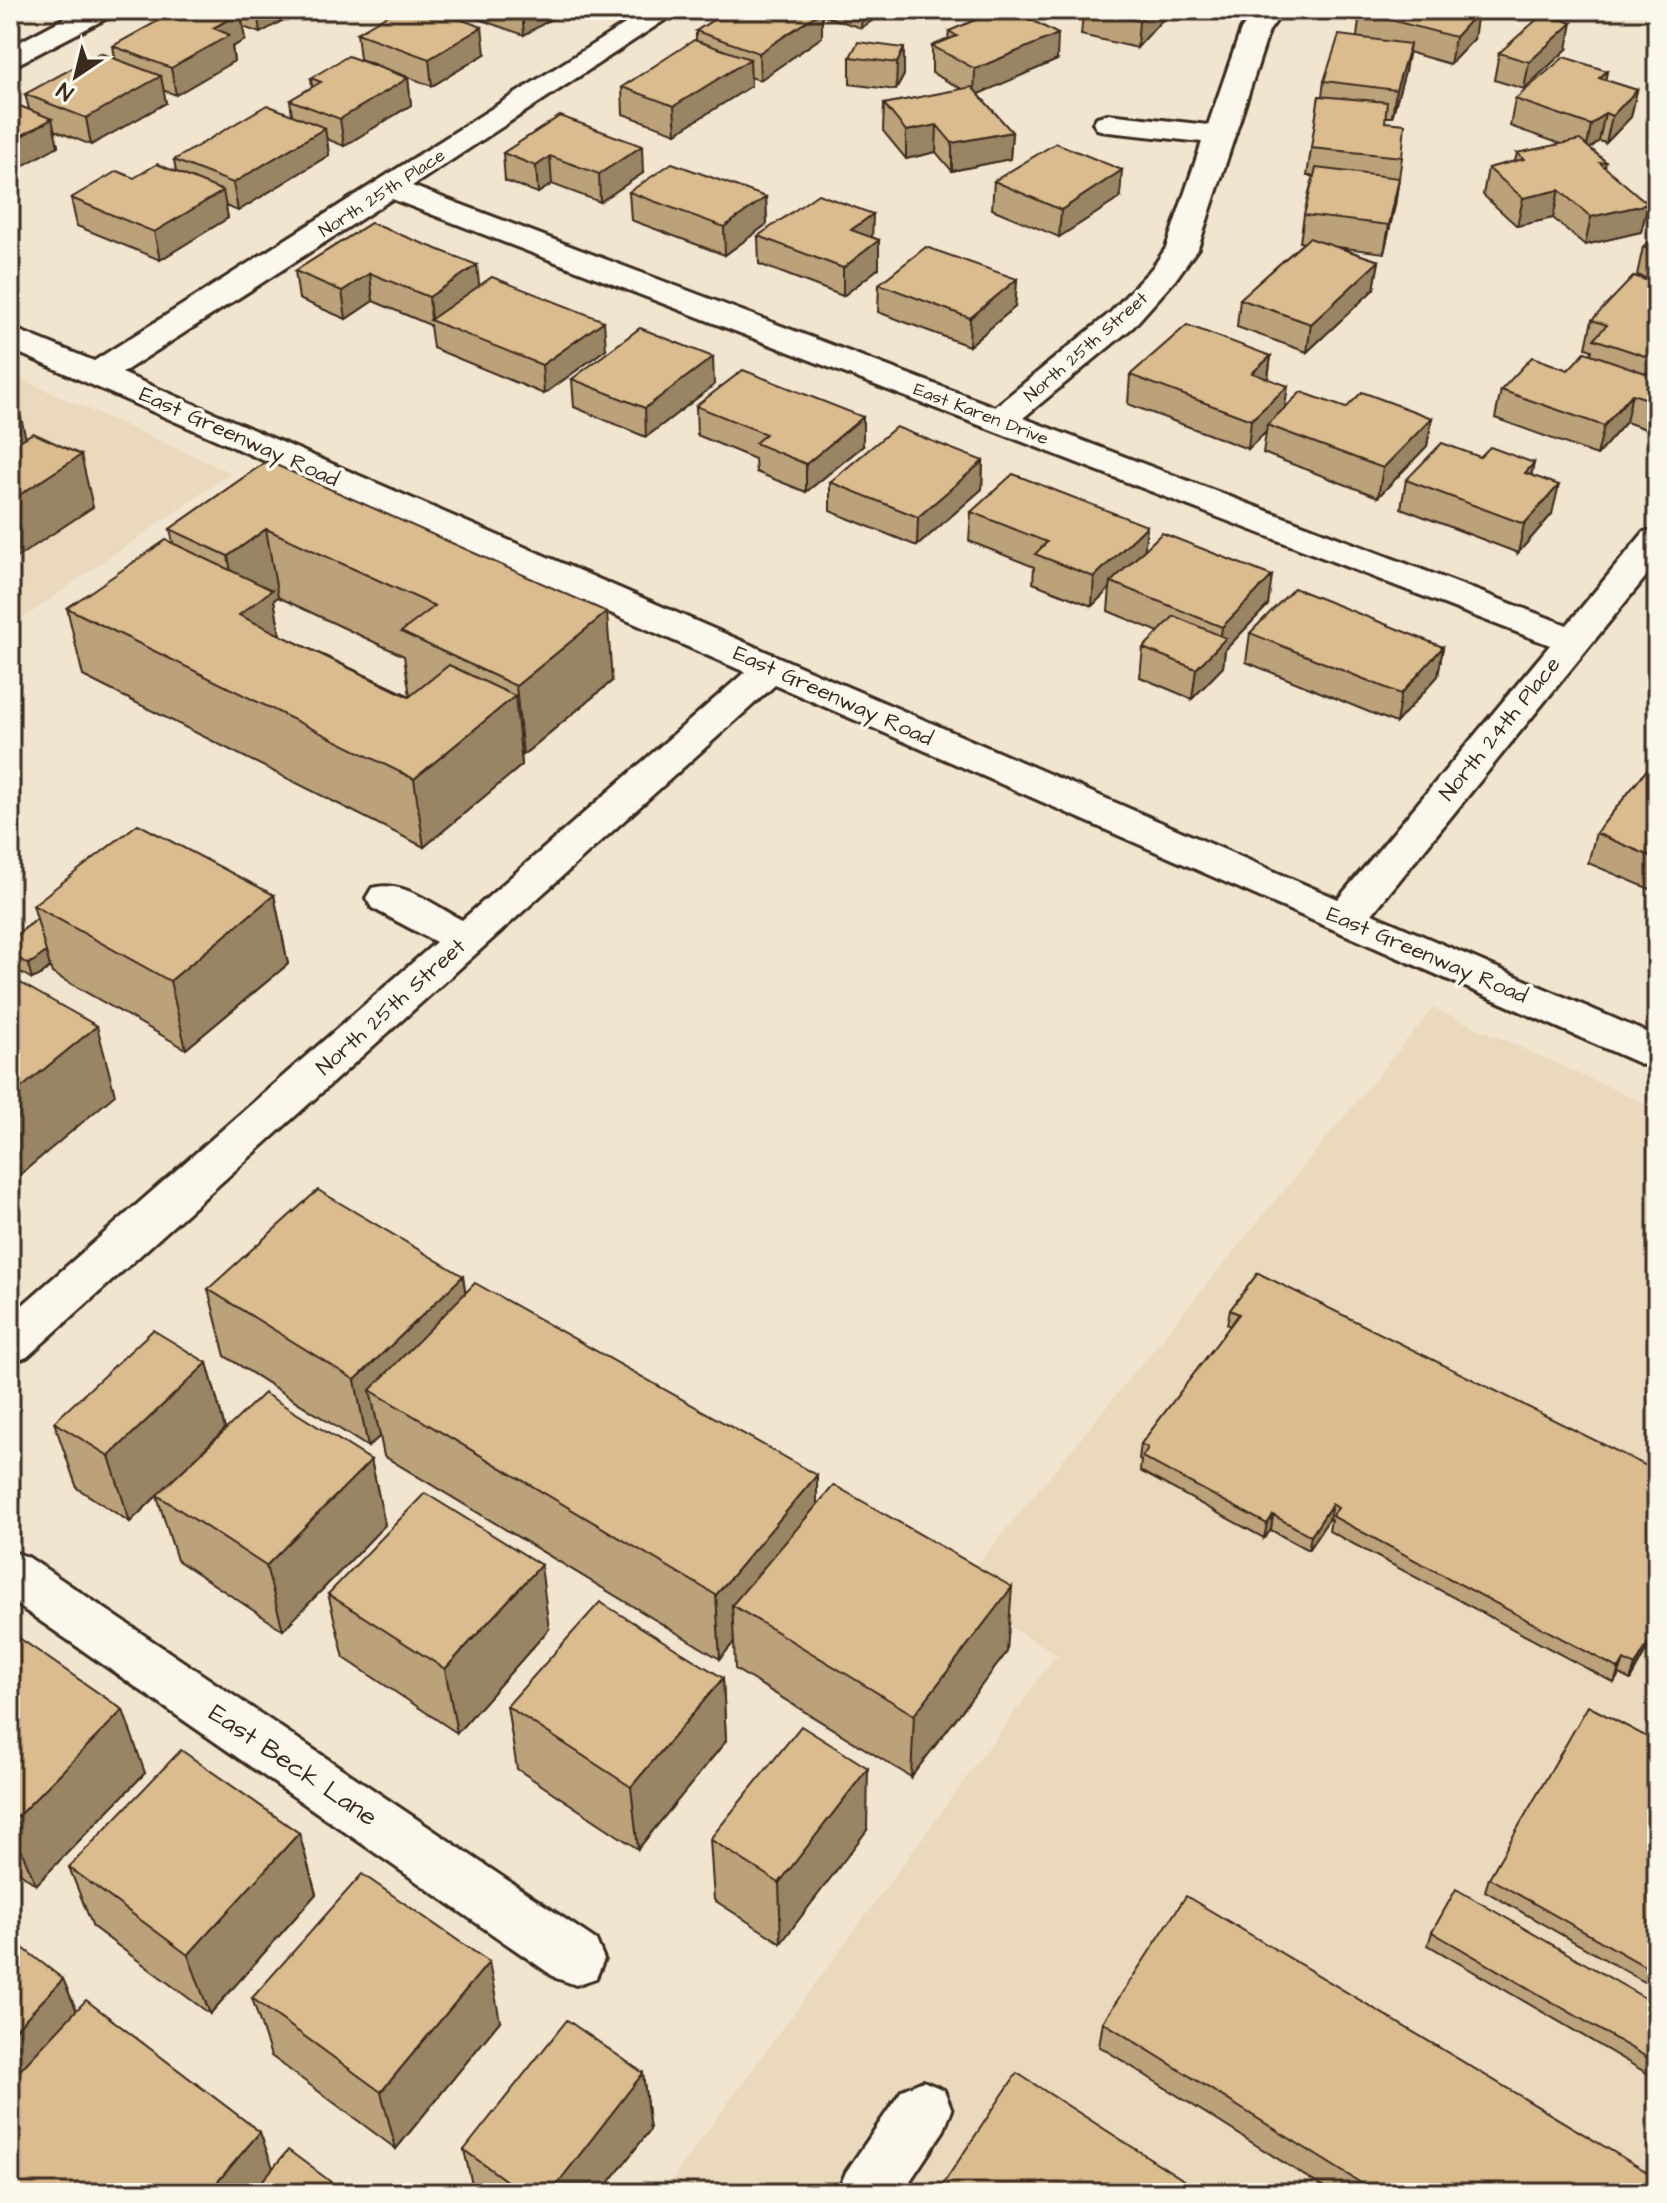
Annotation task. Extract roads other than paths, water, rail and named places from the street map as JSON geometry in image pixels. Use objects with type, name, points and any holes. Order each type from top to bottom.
[{"type":"street","points":[[10,59],[101,10]]},
{"type":"street","name":"North 25th Place","points":[[96,375],[666,10]]},
{"type":"street","name":"North 25th Street","points":[[999,421],[1139,305],[1165,275],[1182,248],[1217,135],[1255,30],[1270,10]]},
{"type":"street","points":[[1108,123],[1217,135]]},
{"type":"street","name":"East Karen Drive","points":[[390,188],[1572,640]]},
{"type":"street","name":"East Greenway Road","points":[[10,337],[1657,1055]]},
{"type":"street","points":[[296,498],[327,476]]},
{"type":"street","name":"North 24th Place","points":[[1345,919],[1657,540]]},
{"type":"street","name":"North 25th Street","points":[[10,1344],[771,669]]},
{"type":"street","points":[[387,898],[465,940]]},
{"type":"street","name":"East Beck Lane","points":[[10,1572],[576,1959]]},
{"type":"street","points":[[867,2193],[923,2110]]}]
